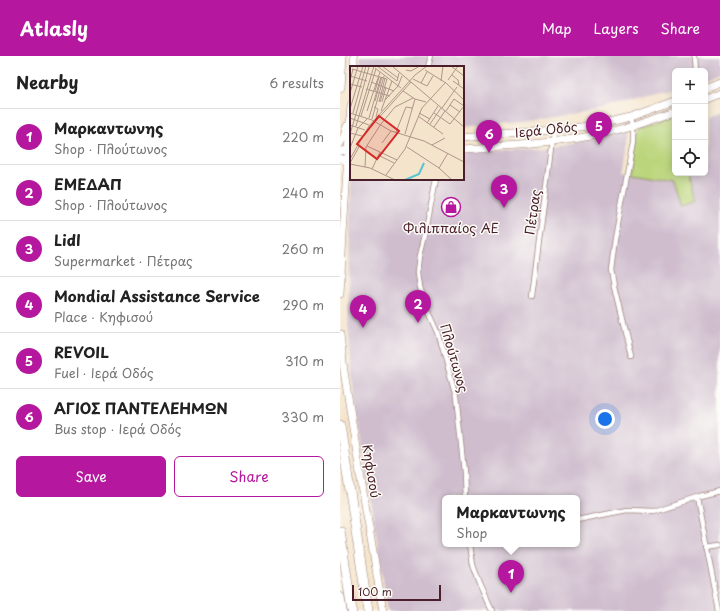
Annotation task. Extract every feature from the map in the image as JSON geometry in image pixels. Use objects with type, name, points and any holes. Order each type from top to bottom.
[{"type":"highway","points":[[340,87],[342,56]]},
{"type":"highway","points":[[340,425],[368,611]]},
{"type":"highway","points":[[340,530],[352,611]]},
{"type":"highway","points":[[340,597],[342,611]]},
{"type":"main road","points":[[708,87],[720,82]]},
{"type":"main road","points":[[708,98],[720,93]]},
{"type":"main road","name":"Ιερά Οδός","points":[[464,137],[590,126],[631,117],[672,102]]},
{"type":"main road","points":[[340,144],[344,136],[350,111]]},
{"type":"main road","name":"Ιερά Οδός","points":[[464,149],[552,142],[591,136],[633,126],[672,112]]},
{"type":"main road","points":[[340,151],[350,150],[349,162],[343,184],[345,198],[340,294]]},
{"type":"main road","points":[[340,158],[349,162]]},
{"type":"main road","points":[[340,163],[349,162]]},
{"type":"main road","points":[[343,184],[350,174]]},
{"type":"main road","points":[[340,239],[342,249]]},
{"type":"main road","name":"Κηφισού","points":[[340,334],[344,371],[383,611]]},
{"type":"street","points":[[428,66],[431,56]]},
{"type":"street","points":[[694,56],[696,68]]},
{"type":"street","points":[[631,117],[633,126],[633,142],[611,270],[631,357]]},
{"type":"street","name":"Πέτρας","points":[[532,296],[553,130]]},
{"type":"street","name":"Πλούτωνος","points":[[436,180],[418,272],[420,287],[426,306],[438,332],[456,396],[465,495]]},
{"type":"street","points":[[580,519],[627,510],[653,511],[720,491]]},
{"type":"street","points":[[697,497],[719,611]]},
{"type":"street","points":[[706,547],[720,545]]},
{"type":"street","points":[[470,547],[473,564],[492,611]]},
{"type":"shaded area","points":[[361,56],[720,56],[720,71],[708,77],[708,68],[672,68],[672,89],[603,109],[522,122],[464,128],[464,66],[360,66]]},
{"type":"shaded area","points":[[720,111],[720,611],[388,611],[353,385],[348,325],[351,183],[352,180],[464,180],[464,152],[545,147],[590,140],[628,131],[628,145],[623,172],[673,180],[682,205],[695,201],[689,176],[708,176],[708,116]]},
{"type":"green space","points":[[672,116],[672,176],[689,176],[695,201],[681,206],[673,180],[632,173],[637,143],[637,128]]},
{"type":"place","name":"REVOIL","points":[[599,145]]},
{"type":"place","name":"ΑΓΙΟΣ ΠΑΝΤΕΛΕΗΜΩΝ","points":[[489,153]]},
{"type":"place","name":"Φιλιππαίος ΑΕ","points":[[451,207]]},
{"type":"place","name":"Lidl","points":[[504,208]]},
{"type":"place","name":"ΕΜΕΔΑΠ","points":[[418,323]]},
{"type":"place","name":"Mondial Assistance Service","points":[[363,328]]},
{"type":"place","name":"Μαρκαντωνης","points":[[511,593]]}]
